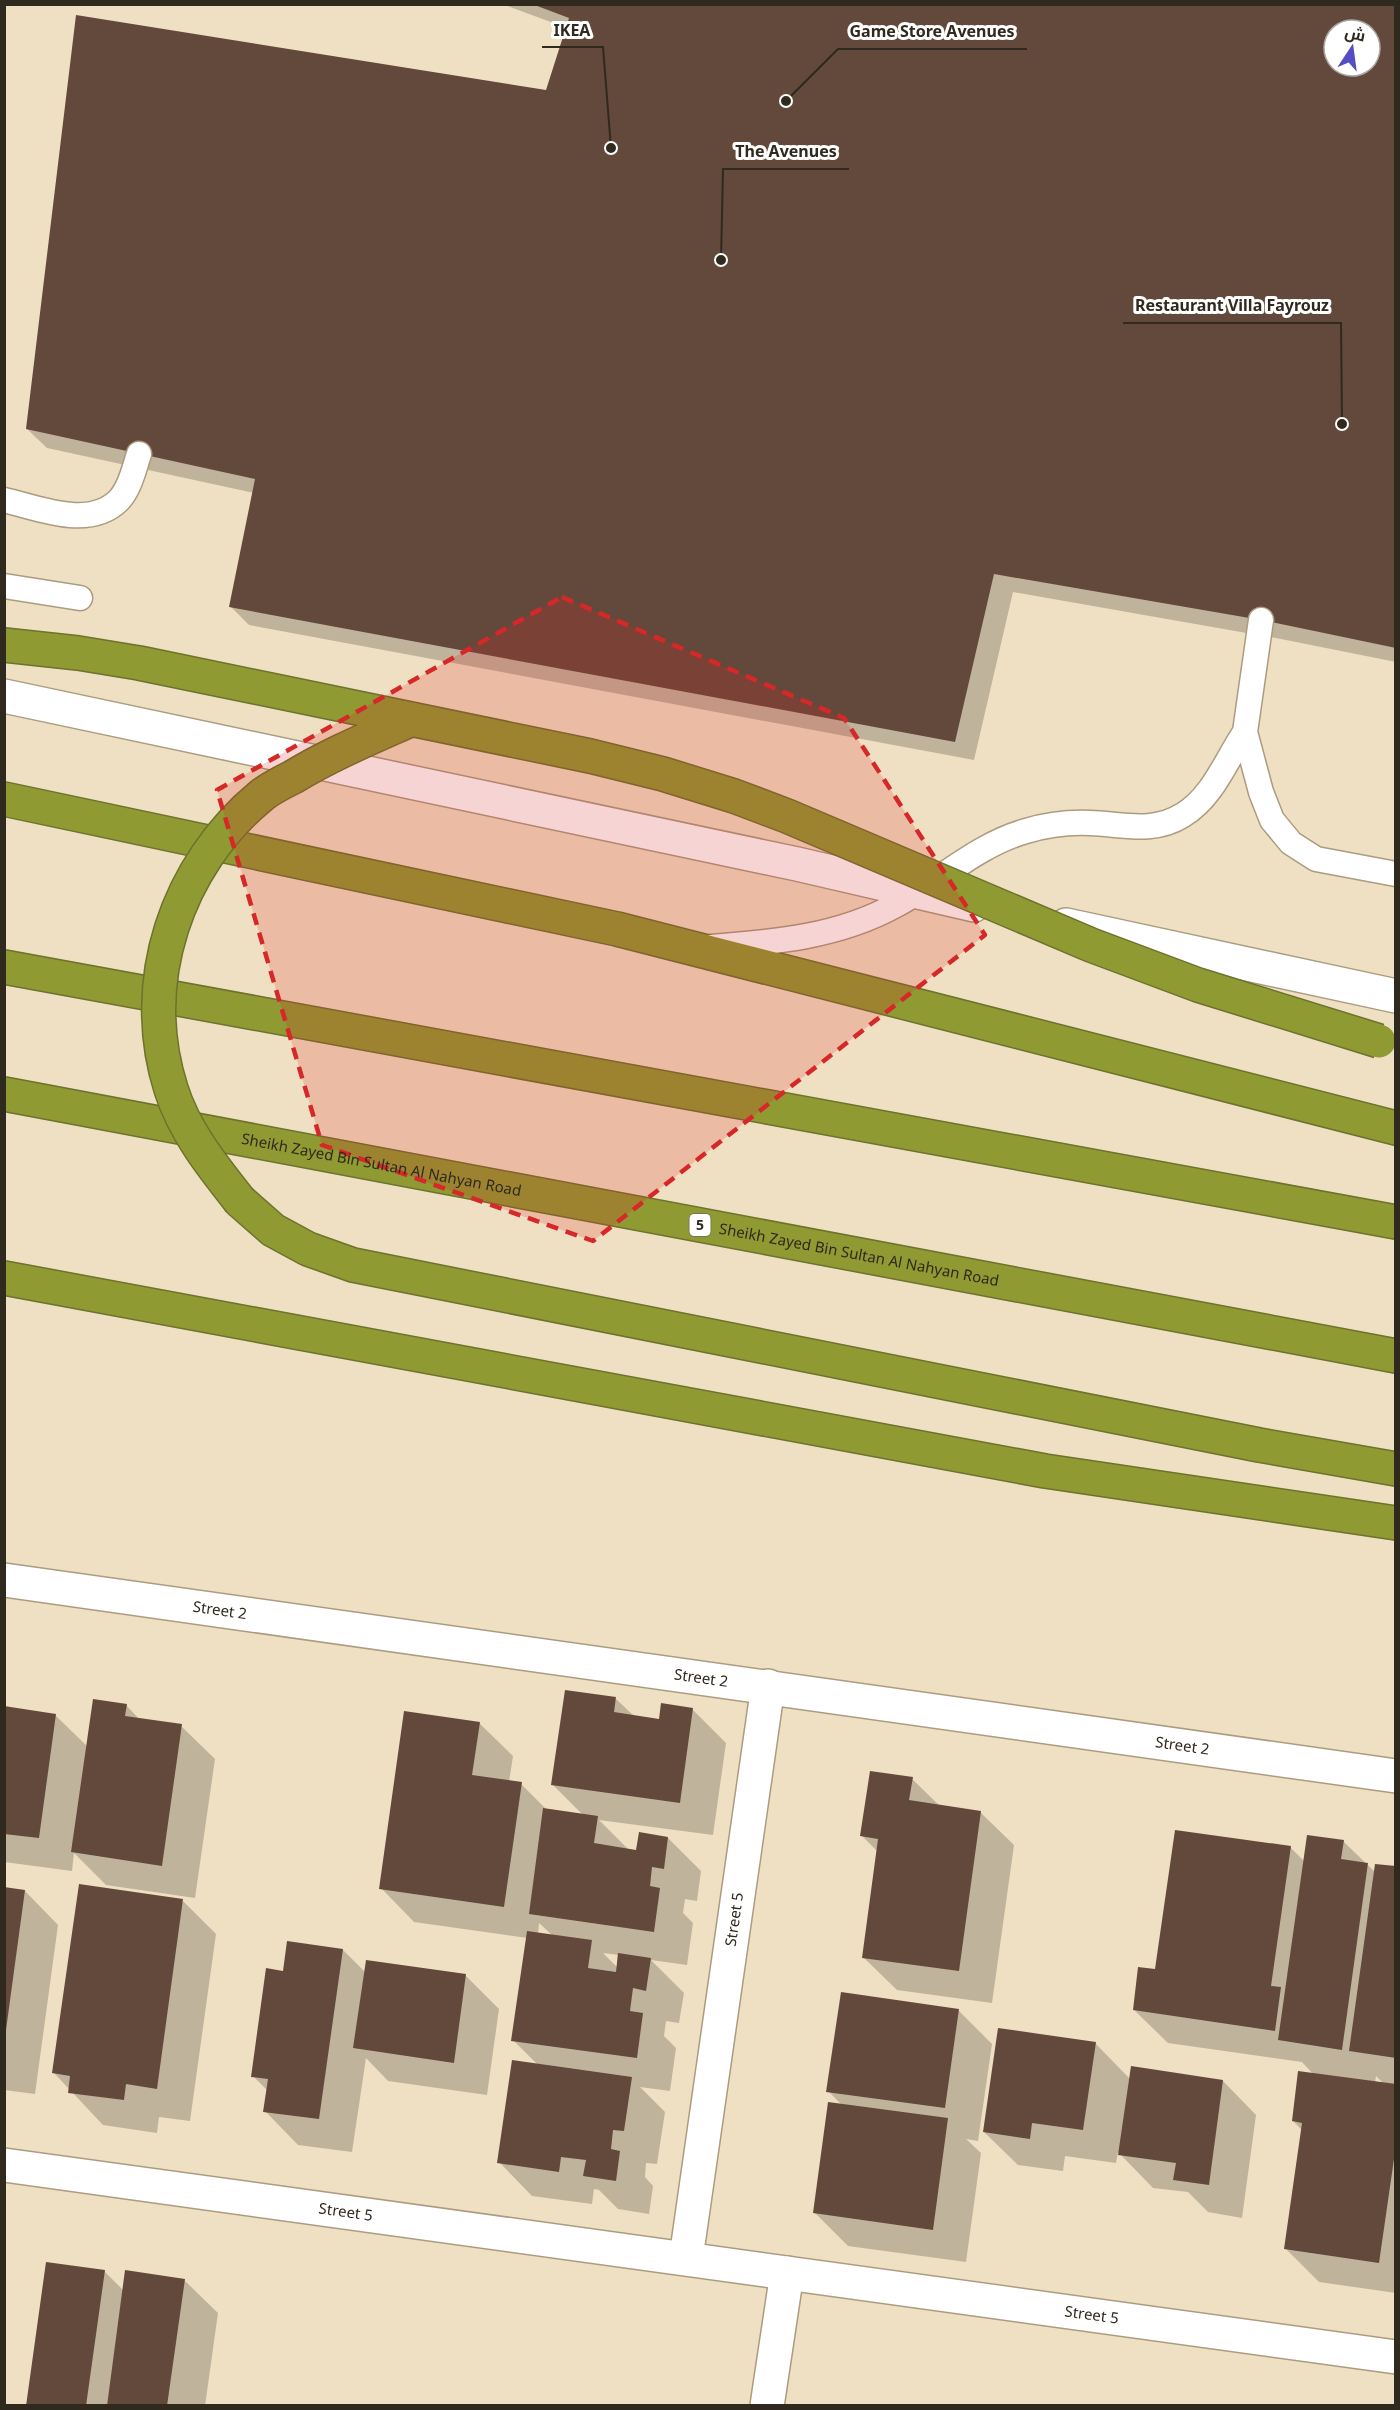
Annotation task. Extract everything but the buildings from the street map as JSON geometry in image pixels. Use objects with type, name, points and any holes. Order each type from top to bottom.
[{"type":"highway","points":[[4,645],[78,653],[139,663],[590,756],[663,774],[734,796],[787,816],[1091,945],[1198,985],[1387,1044]]},
{"type":"highway","points":[[412,719],[320,761],[263,794],[216,841],[182,897],[162,959],[159,1025],[171,1090],[200,1150],[240,1201],[273,1230],[308,1249],[353,1265],[1259,1445],[1395,1469]]},
{"type":"highway","points":[[4,799],[617,928],[1395,1128]]},
{"type":"highway","points":[[4,967],[1395,1222]]},
{"type":"highway","name":"Sheikh Zayed Bin Sultan Al Nahyan Road","points":[[4,1094],[1395,1356]]},
{"type":"highway","points":[[4,1278],[1045,1471],[1395,1523]]},
{"type":"street","points":[[4,696],[785,862],[1395,996]]},
{"type":"street","name":"Street 2","points":[[4,1580],[1395,1776]]},
{"type":"street","name":"Street 5","points":[[686,2258],[768,1686]]},
{"type":"street","name":"Street 5","points":[[4,2165],[1395,2357]]},
{"type":"street","points":[[767,2406],[787,2273]]},
{"type":"lane","points":[[4,500],[64,514],[87,516],[105,510],[120,499],[129,484],[139,454]]},
{"type":"lane","points":[[4,586],[80,598]]},
{"type":"lane","points":[[696,949],[792,939],[835,931],[867,920],[897,905],[971,856],[998,841],[1027,831],[1057,825],[1088,823],[1140,828],[1162,825],[1182,816],[1200,802],[1213,785],[1245,732],[1261,620]]},
{"type":"lane","points":[[1245,732],[1272,820],[1291,843],[1316,859],[1395,874]]},
{"type":"highlighted area","points":[[562,597],[844,718],[985,935],[593,1241],[322,1145],[217,790]]},
{"type":"place","name":"Game Store Avenues","points":[[786,101]]},
{"type":"place","name":"IKEA","points":[[611,148]]},
{"type":"place","name":"The Avenues","points":[[721,260]]},
{"type":"place","name":"Restaurant Villa Fayrouz","points":[[1342,424]]}]
